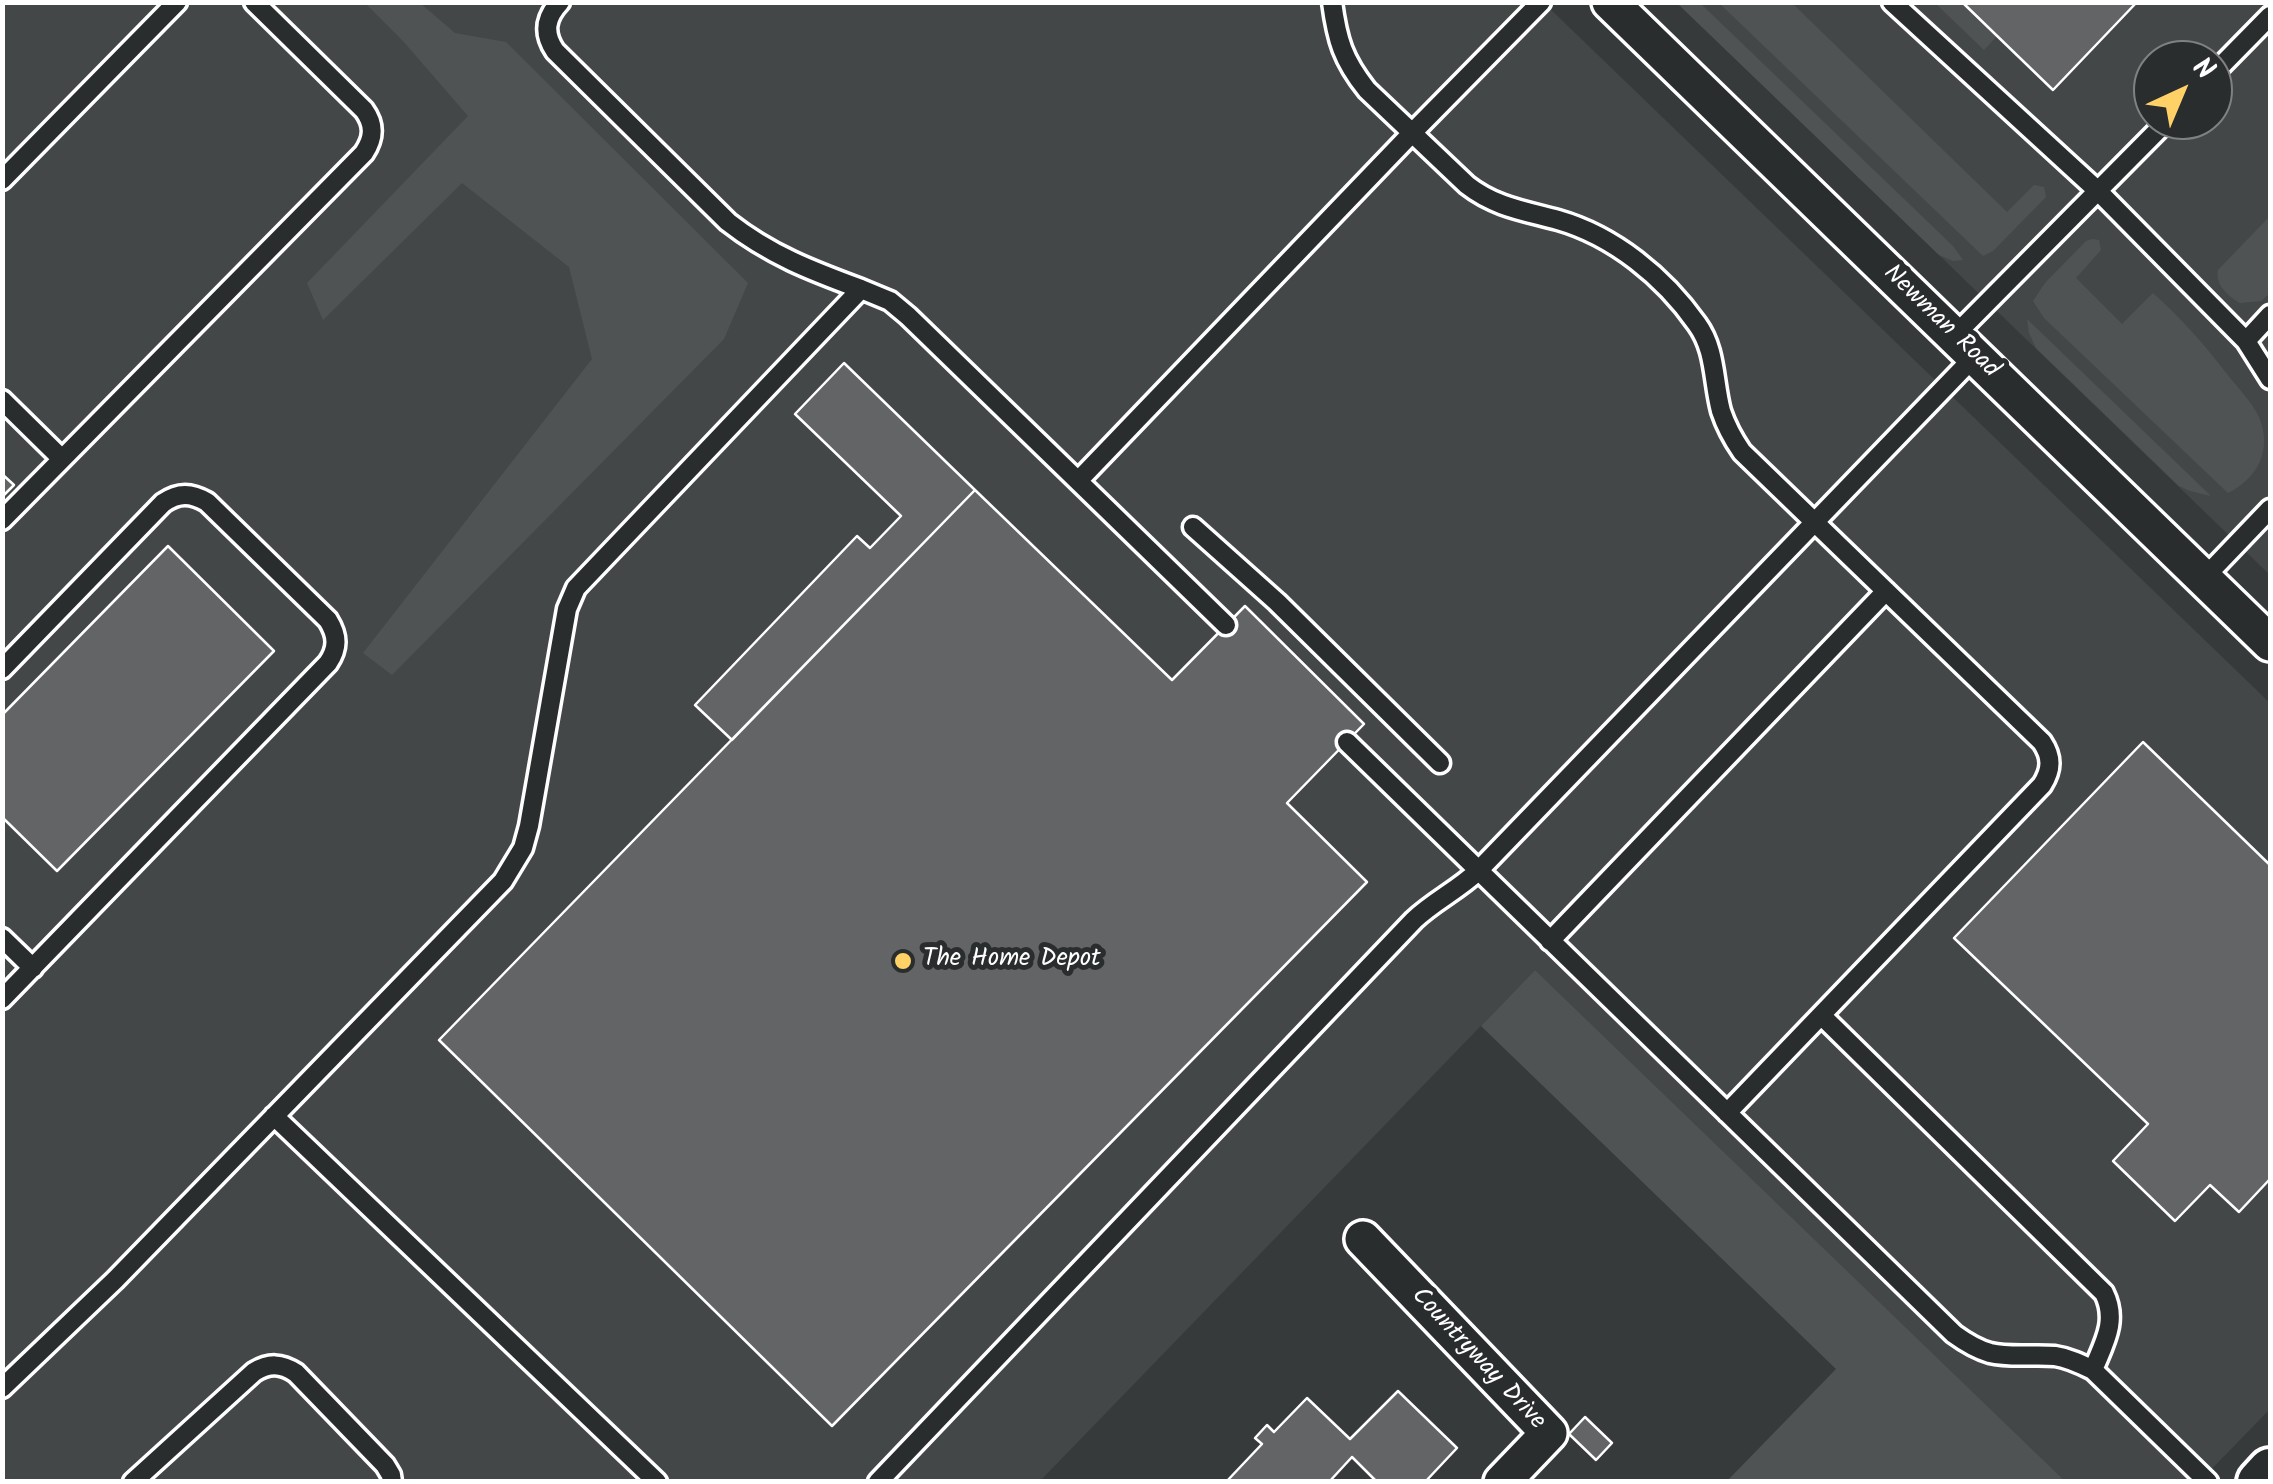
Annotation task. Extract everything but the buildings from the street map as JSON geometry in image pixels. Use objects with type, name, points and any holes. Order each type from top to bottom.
[{"type":"street","name":"Newman Road","points":[[1610,2],[2270,643]]},
{"type":"street","name":"Countryway Drive","points":[[1363,1239],[1549,1434],[1502,1482]]},
{"type":"street","points":[[2259,1482],[2270,1470]]},
{"type":"lane","points":[[2,180],[176,2]]},
{"type":"lane","points":[[2,520],[370,144],[373,132],[364,110],[254,2]]},
{"type":"lane","points":[[560,2],[548,18],[546,30],[555,51],[728,222],[778,256],[890,301],[1226,626]]},
{"type":"lane","points":[[1332,2],[1344,57],[1367,90],[1482,197],[1590,232],[1662,283],[1706,341],[1716,374],[1720,408],[1742,452],[2048,752],[2050,764],[2042,785],[1727,1113]]},
{"type":"lane","points":[[1078,482],[1541,2]]},
{"type":"lane","points":[[1892,2],[2098,191],[2246,341],[2270,378]]},
{"type":"lane","points":[[2233,54],[2270,16]]},
{"type":"lane","points":[[878,1482],[1414,920],[1478,871],[1815,522],[2098,191],[2148,140]]},
{"type":"lane","points":[[2,1388],[115,1280],[503,881],[523,848],[529,826],[567,610],[576,588],[861,289]]},
{"type":"lane","points":[[2246,341],[2270,316]]},
{"type":"lane","points":[[2,400],[62,460]]},
{"type":"lane","points":[[2,669],[163,503],[185,494],[206,502],[328,620],[336,642],[328,664],[2,999]]},
{"type":"lane","points":[[2204,578],[2270,510]]},
{"type":"lane","points":[[1192,527],[1277,602],[1440,763]]},
{"type":"lane","points":[[1550,940],[1886,591]]},
{"type":"lane","points":[[1347,742],[1954,1334],[1970,1346],[1990,1352],[2057,1356],[2093,1370],[2208,1482]]},
{"type":"lane","points":[[2,938],[33,968]]},
{"type":"lane","points":[[1821,1015],[2104,1293],[2110,1304],[2111,1326],[2093,1370]]},
{"type":"lane","points":[[274,1116],[658,1482]]},
{"type":"lane","points":[[133,1482],[254,1372],[275,1364],[296,1373],[385,1464],[392,1482]]},
{"type":"shaded area","points":[[3,3],[1544,3],[2270,703],[2270,1409],[2200,1481],[2065,1481],[1535,970],[1040,1481],[3,1482]]},
{"type":"shaded area","points":[[365,3],[420,3],[455,33],[506,42],[748,283],[724,339],[392,675],[363,653],[592,359],[569,267],[462,183],[323,320],[307,283],[468,116]]},
{"type":"shaded area","points":[[1677,3],[2270,3],[2270,575]]},
{"type":"shaded area","points":[[1677,3],[1700,3],[1953,246],[1963,260],[1953,261],[1939,255]]},
{"type":"shaded area","points":[[1719,3],[1792,3],[2007,212],[2034,185],[2044,187],[2046,197],[1993,251],[1983,256]]},
{"type":"shaded area","points":[[1935,3],[1962,3],[1997,36],[1984,50]]},
{"type":"shaded area","points":[[2270,216],[2270,293],[2261,301],[2240,303],[2220,285],[2218,270]]},
{"type":"shaded area","points":[[2092,239],[2099,240],[2101,250],[2076,278],[2122,324],[2153,293],[2201,342],[2256,411],[2264,441],[2260,462],[2247,480],[2228,493],[2044,318],[2033,301],[2045,283]]},
{"type":"shaded area","points":[[2027,319],[2211,496],[2179,486],[2036,348]]},
{"type":"shaded area","points":[[1535,970],[2065,1481],[1727,1481],[1836,1369],[1481,1026]]},
{"type":"place","name":"The Home Depot","points":[[903,961]]}]
